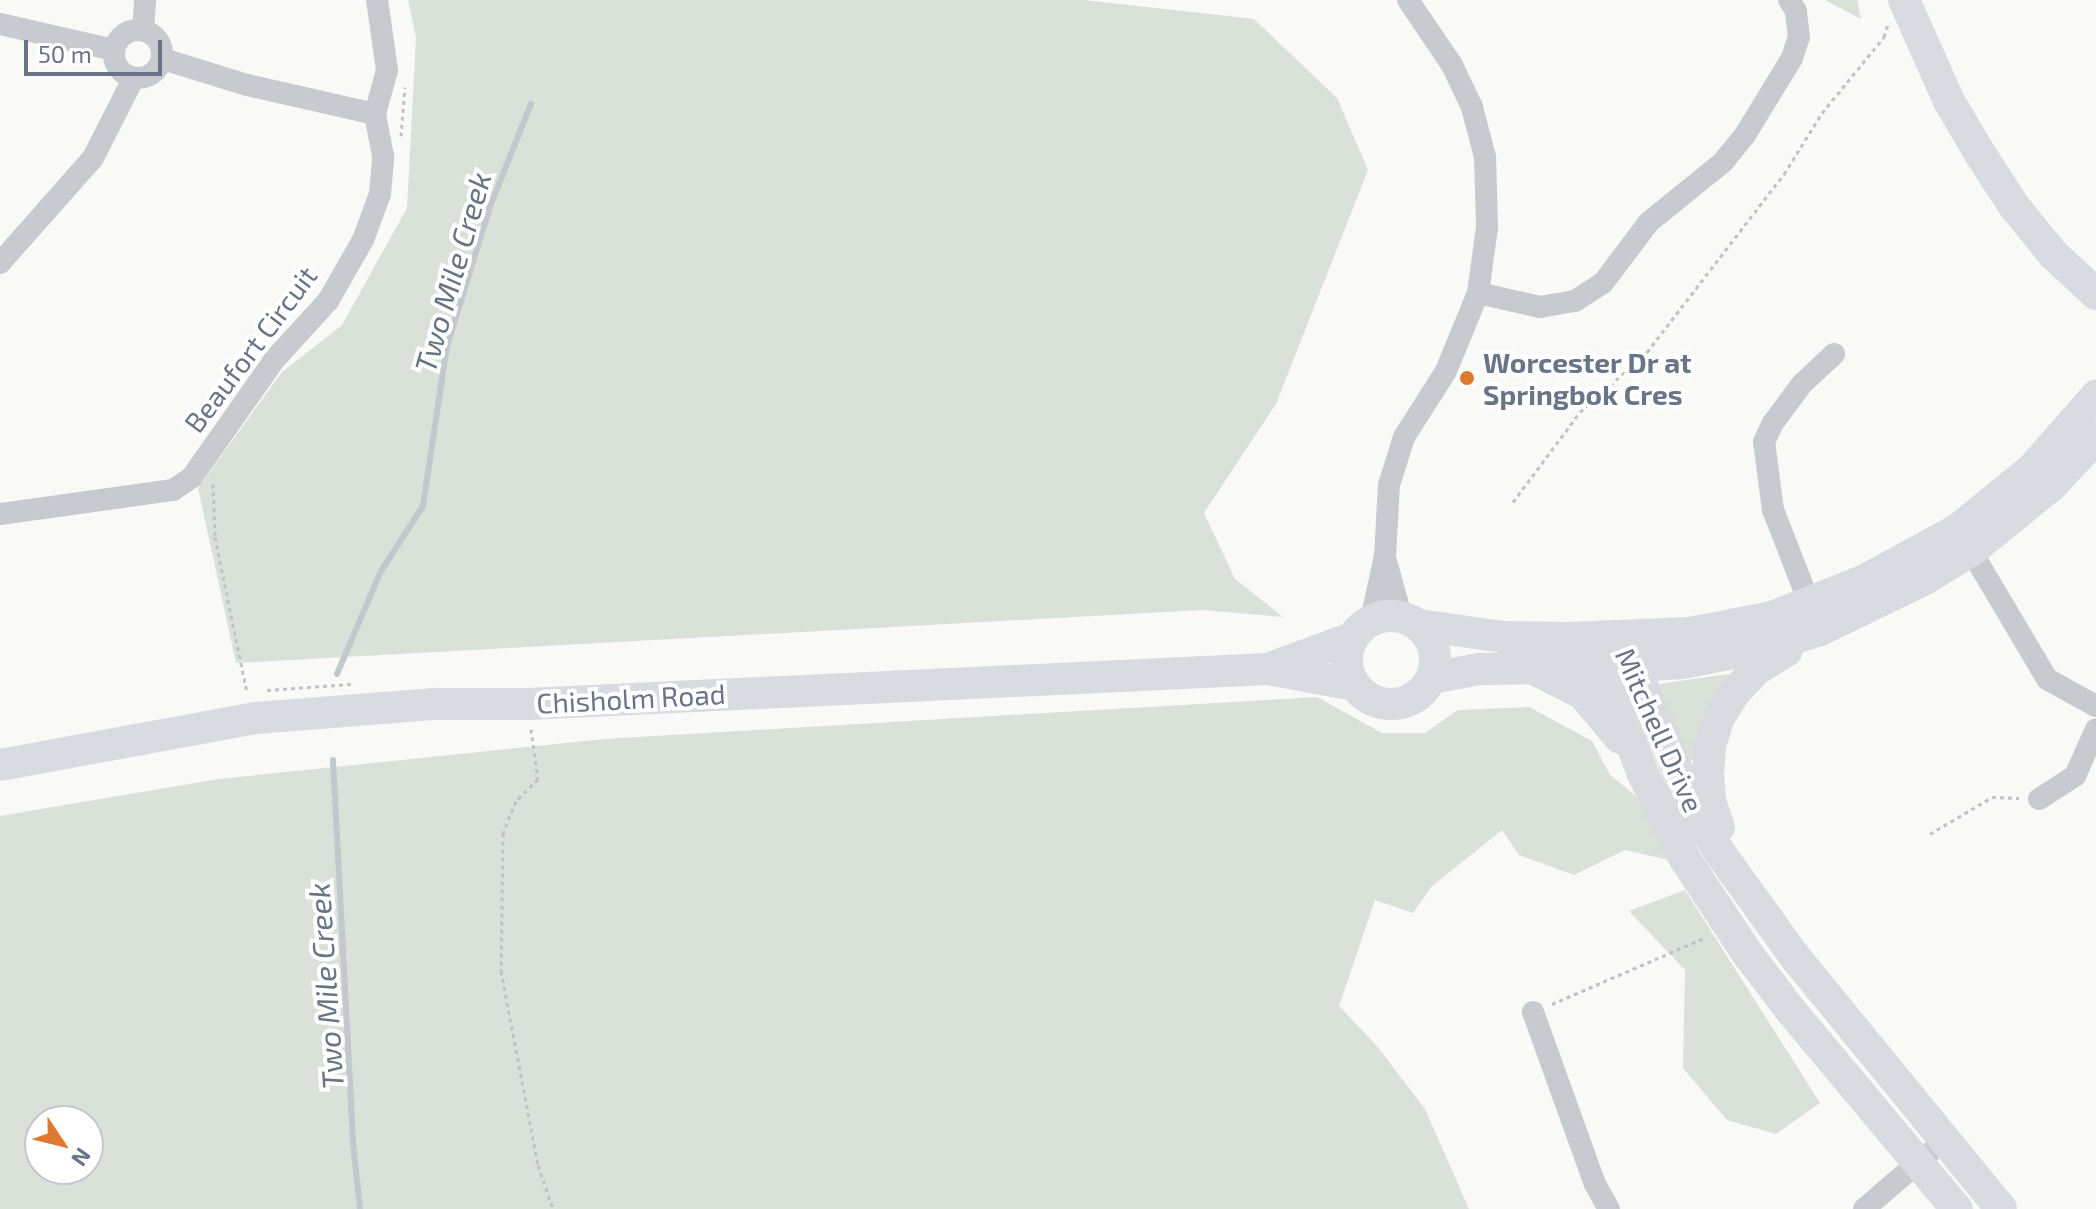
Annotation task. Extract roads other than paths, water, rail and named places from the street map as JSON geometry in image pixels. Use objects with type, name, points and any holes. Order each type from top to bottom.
[{"type":"main road","points":[[1896,12],[2014,206],[2053,254],[2096,294]]},
{"type":"main road","name":"Chisholm Road","points":[[1432,678],[1479,669],[1621,668],[1730,656],[1815,617],[1927,578],[2033,468],[2096,396]]},
{"type":"main road","name":"Chisholm Road","points":[[1965,540],[2051,486],[2096,438]]},
{"type":"main road","points":[[1752,900],[1710,801],[1710,746],[1718,719],[1749,677],[1815,617]]},
{"type":"main road","name":"Chisholm Road","points":[[1267,669],[1386,625],[1503,637],[1621,636],[1815,617]]},
{"type":"main road","points":[[1386,625],[1434,649],[1432,678],[1417,696],[1395,705],[1372,701],[1354,685],[1346,662],[1386,625]]},
{"type":"main road","name":"Mitchell Drive","points":[[1621,636],[1621,668],[1643,774],[1685,859],[1747,953],[1957,1209]]},
{"type":"main road","name":"Mitchell Drive","points":[[1621,668],[1695,812],[1752,900],[2001,1209]]},
{"type":"main road","name":"Chisholm Road","points":[[0,765],[256,718],[346,710],[1267,669],[1354,685]]},
{"type":"main road","points":[[1528,669],[1568,683],[1583,694],[1611,725],[1643,774]]},
{"type":"street","points":[[143,30],[145,0]]},
{"type":"street","name":"Beaufort Circuit","points":[[0,514],[173,490],[192,477],[275,359],[328,301],[363,240],[381,181],[383,156],[375,114],[387,70],[377,0]]},
{"type":"street","points":[[1386,625],[1385,556],[1389,485],[1404,437],[1446,371],[1478,293],[1487,227],[1485,157],[1472,107],[1452,65],[1408,0]]},
{"type":"street","points":[[1478,293],[1540,307],[1575,301],[1603,283],[1649,222],[1723,162],[1745,135],[1792,58],[1799,37],[1796,11],[1789,0]]},
{"type":"street","points":[[0,24],[114,50]]},
{"type":"street","points":[[143,30],[159,40],[163,59],[152,75],[133,79],[118,68],[114,50],[124,34],[143,30]]},
{"type":"street","points":[[163,59],[247,85],[375,114]]},
{"type":"street","points":[[0,263],[93,158],[133,79]]},
{"type":"street","points":[[1815,617],[1773,510],[1764,442],[1773,423],[1802,384],[1834,354]]},
{"type":"street","points":[[1965,540],[2047,679],[2096,706]]},
{"type":"street","points":[[2039,799],[2075,776],[2096,729]]},
{"type":"street","points":[[1533,1012],[1595,1184],[1609,1209]]},
{"type":"street","points":[[1864,1209],[1946,1140]]},
{"type":"waterway","name":"Two Mile Creek","points":[[337,674],[381,571],[423,506],[447,346],[491,204],[531,104]]},
{"type":"waterway","name":"Two Mile Creek","points":[[333,760],[353,1143],[360,1209]]},
{"type":"place","name":"Worcester Dr at Springbok Cres","points":[[1467,378]]}]
